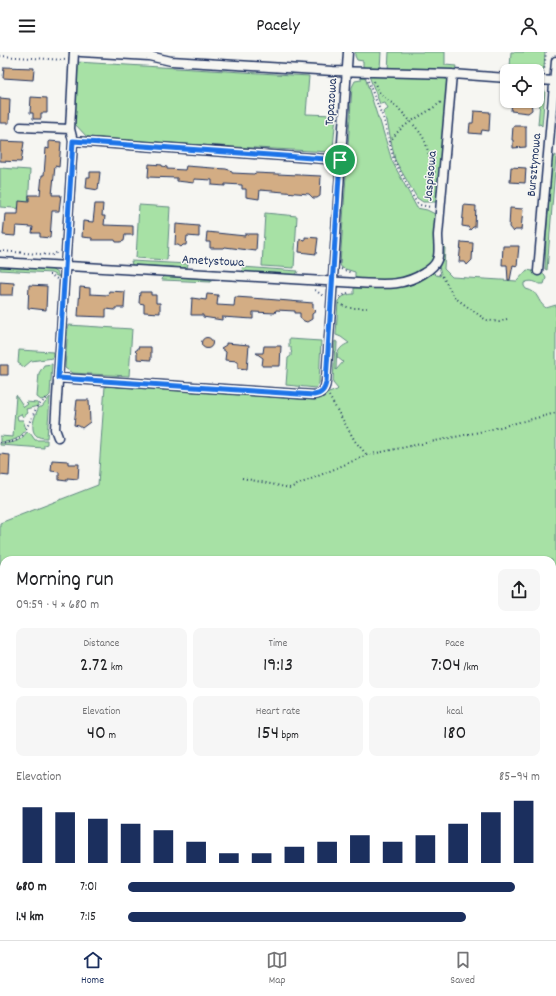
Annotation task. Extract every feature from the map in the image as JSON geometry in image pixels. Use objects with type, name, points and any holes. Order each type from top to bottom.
[{"type":"street","points":[[58,437],[55,429],[73,141],[70,129],[74,52]]},
{"type":"street","points":[[81,52],[149,56],[171,61],[346,71],[452,74],[500,77]]},
{"type":"street","name":"Topazowa","points":[[325,388],[348,52]]},
{"type":"street","name":"Bursztynowa","points":[[538,271],[556,61]]},
{"type":"street","name":"Jaspisowa","points":[[423,274],[434,266],[438,258],[440,208],[452,74]]},
{"type":"street","points":[[544,78],[555,81]]},
{"type":"street","points":[[21,127],[70,129]]},
{"type":"street","points":[[73,141],[340,160]]},
{"type":"street","name":"Ametystowa","points":[[0,262],[332,282],[397,284],[411,280],[423,274]]},
{"type":"street","points":[[58,378],[314,395],[321,392],[325,388]]},
{"type":"path","points":[[544,71],[546,52]]},
{"type":"path","points":[[368,72],[379,94],[399,109],[421,134],[434,171],[443,184]]},
{"type":"path","points":[[368,72],[384,120],[395,162],[416,202],[423,206],[440,208]]},
{"type":"path","points":[[389,143],[396,134],[442,101]]},
{"type":"path","points":[[0,251],[52,255],[61,251]]},
{"type":"path","points":[[339,266],[339,268],[352,274],[352,278]]},
{"type":"path","points":[[44,274],[51,275],[60,280]]},
{"type":"path","points":[[439,274],[454,297],[486,320],[499,322],[507,319]]},
{"type":"path","points":[[352,287],[352,291],[337,301],[347,308],[367,308]]},
{"type":"path","points":[[325,388],[355,441],[367,455]]},
{"type":"path","points":[[0,442],[13,442],[24,435],[37,408],[52,394]]},
{"type":"path","points":[[242,478],[290,488],[367,455],[484,431],[556,413]]},
{"type":"green space","points":[[355,52],[381,52],[380,69],[363,69],[363,61],[357,60]]},
{"type":"green space","points":[[389,52],[445,52],[445,65],[456,66],[455,71],[388,70]]},
{"type":"green space","points":[[511,52],[545,52],[544,69],[544,64],[510,64]]},
{"type":"green space","points":[[77,62],[309,76],[306,114],[336,115],[333,148],[330,152],[144,142],[87,137],[74,123]]},
{"type":"green space","points":[[369,76],[441,77],[446,79],[449,84],[438,202],[423,202],[417,198],[395,160],[387,121],[383,112],[388,109],[385,103],[380,104]]},
{"type":"green space","points":[[361,77],[365,77],[392,161],[417,208],[427,210],[437,215],[433,260],[420,272],[412,276],[394,280],[367,281],[355,278],[355,272],[342,268],[340,265],[352,87],[355,81],[361,80]]},
{"type":"green space","points":[[539,108],[544,108],[542,126],[540,124],[538,125]]},
{"type":"green space","points":[[556,155],[547,270],[545,269],[546,237],[552,158]]},
{"type":"green space","points":[[0,168],[30,170],[28,209],[0,207]]},
{"type":"green space","points":[[139,205],[170,207],[167,260],[136,258]]},
{"type":"green space","points":[[265,213],[297,216],[294,268],[262,266]]},
{"type":"green space","points":[[445,247],[444,269],[452,277],[517,281],[527,270],[543,273],[546,278],[544,284],[530,281],[524,283],[524,286],[526,289],[536,294],[546,308],[556,305],[556,556],[0,556],[0,523],[98,485],[105,386],[321,398],[338,389],[333,383],[335,341],[337,342],[336,370],[343,362],[337,357],[338,352],[342,347],[349,343],[336,335],[338,301],[345,296],[354,294],[354,288],[400,286],[432,271],[436,275],[440,276],[439,266],[441,248]]},
{"type":"green space","points":[[131,261],[188,264],[187,268],[132,265]]},
{"type":"green space","points":[[0,266],[51,269],[57,273],[59,277],[51,273],[0,270]]},
{"type":"green space","points":[[242,267],[298,271],[296,275],[243,272]]},
{"type":"green space","points":[[163,276],[210,279],[211,282],[162,280]]},
{"type":"green space","points":[[68,325],[132,329],[129,376],[72,373],[65,368]]},
{"type":"green space","points":[[289,339],[321,341],[319,383],[316,388],[286,385],[288,358],[291,356],[292,352],[291,347],[289,347]]},
{"type":"green space","points":[[19,350],[53,352],[53,358],[31,361],[24,367],[18,363]]},
{"type":"green space","points":[[52,364],[50,395],[41,400],[37,397],[39,373],[44,365]]},
{"type":"green space","points":[[16,395],[24,407],[28,404],[26,402],[38,403],[38,406],[26,409],[28,413],[23,417],[21,414],[17,416],[18,420],[23,420],[26,429],[18,438],[12,441],[0,442],[0,436],[13,437]]},
{"type":"green space","points":[[50,397],[47,438],[40,437],[34,432],[33,422],[39,407],[42,407]]},
{"type":"green space","points":[[27,432],[30,433],[35,440],[47,440],[47,444],[44,445],[44,448],[0,445],[0,443],[12,443],[19,440]]},
{"type":"building","points":[[4,67],[34,68],[33,80],[3,78]]},
{"type":"building","points":[[31,97],[47,98],[47,113],[41,113],[41,119],[33,119],[33,113],[30,113]]},
{"type":"building","points":[[0,98],[10,99],[9,123],[0,123]]},
{"type":"building","points":[[511,108],[532,108],[532,110],[528,113],[511,111]]},
{"type":"building","points":[[474,111],[490,112],[489,131],[482,130],[481,134],[469,133],[470,123],[473,123]]},
{"type":"building","points":[[513,126],[526,126],[526,147],[513,148]]},
{"type":"building","points":[[0,141],[24,142],[21,162],[0,161]]},
{"type":"building","points":[[49,141],[61,142],[59,167],[55,166],[52,195],[61,195],[59,211],[52,211],[50,238],[40,237],[40,233],[32,233],[33,227],[16,226],[15,236],[3,235],[5,214],[18,214],[19,201],[29,202],[29,195],[40,195],[42,175],[44,175],[46,148],[49,149]]},
{"type":"building","points":[[149,164],[162,165],[167,167],[167,169],[185,170],[186,166],[226,169],[232,171],[232,173],[321,176],[320,196],[313,198],[309,194],[260,190],[259,199],[246,197],[246,189],[242,189],[242,185],[212,185],[212,180],[194,179],[194,183],[177,181],[177,178],[148,177]]},
{"type":"building","points":[[511,167],[526,168],[525,183],[510,182]]},
{"type":"building","points":[[90,172],[100,172],[98,190],[86,188],[87,177],[90,177]]},
{"type":"building","points":[[95,204],[103,204],[102,216],[105,216],[104,225],[133,226],[133,235],[125,235],[124,241],[120,242],[116,242],[115,240],[92,240],[92,238],[82,237],[83,221],[93,222]]},
{"type":"building","points":[[464,205],[476,206],[475,227],[470,230],[468,227],[462,226]]},
{"type":"building","points":[[510,208],[523,209],[521,230],[515,230],[513,232],[509,227]]},
{"type":"building","points":[[176,224],[199,226],[199,237],[187,236],[186,245],[181,247],[175,245]]},
{"type":"building","points":[[207,232],[245,236],[245,234],[257,234],[256,251],[225,247],[210,248],[210,242],[206,242]]},
{"type":"building","points":[[305,237],[318,238],[316,254],[299,252],[300,239],[305,240]]},
{"type":"building","points":[[461,242],[473,243],[472,260],[467,265],[465,262],[459,262]]},
{"type":"building","points":[[503,246],[519,246],[517,266],[513,265],[510,280],[508,280],[507,265],[502,265]]},
{"type":"building","points":[[0,282],[14,283],[13,295],[0,295]]},
{"type":"building","points":[[29,285],[47,286],[46,310],[28,308]]},
{"type":"building","points":[[80,287],[90,288],[90,294],[108,295],[109,291],[125,292],[124,308],[115,308],[115,310],[106,309],[106,317],[78,316]]},
{"type":"building","points":[[140,292],[151,292],[151,295],[156,295],[156,303],[160,303],[160,313],[144,312],[144,304],[139,303]]},
{"type":"building","points":[[207,294],[218,295],[217,305],[234,306],[235,297],[313,303],[313,308],[316,311],[312,314],[312,319],[307,322],[300,318],[300,313],[295,313],[295,311],[276,310],[275,313],[253,312],[253,319],[222,317],[222,320],[203,317],[203,315],[191,315],[192,298],[206,300]]},
{"type":"building","points":[[207,337],[211,339],[213,343],[211,347],[207,349],[203,347],[201,343],[203,339]]},
{"type":"building","points":[[226,343],[249,345],[247,369],[238,368],[238,361],[225,360],[226,352],[221,348],[226,345]]},
{"type":"building","points":[[264,346],[281,346],[280,366],[262,366],[263,358],[256,353],[263,353]]},
{"type":"building","points":[[138,347],[151,347],[151,360],[137,359],[137,353],[135,351]]},
{"type":"building","points":[[0,365],[8,365],[8,375],[0,375]]},
{"type":"building","points":[[77,400],[89,400],[90,422],[82,428],[74,425]]},
{"type":"building","points":[[0,454],[10,455],[9,476],[0,475]]},
{"type":"building","points":[[52,460],[68,461],[68,464],[79,464],[78,479],[67,478],[67,481],[59,480],[59,472],[51,471]]},
{"type":"route","points":[[73,141],[340,160],[326,382],[324,390],[314,395],[58,378],[73,141]]}]
